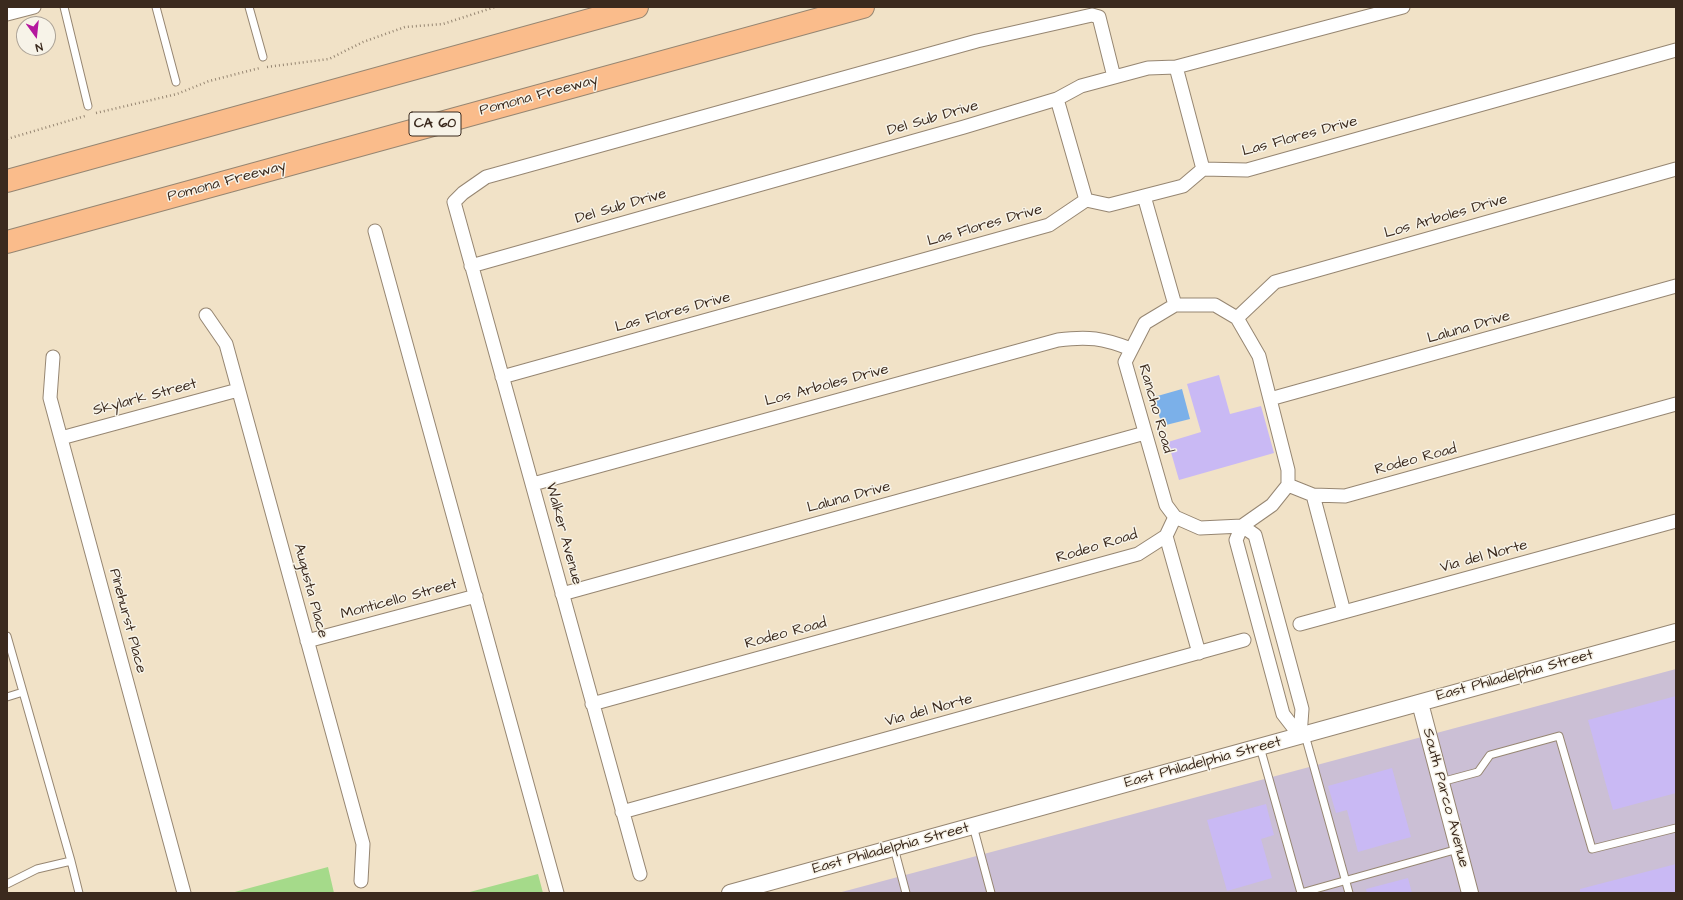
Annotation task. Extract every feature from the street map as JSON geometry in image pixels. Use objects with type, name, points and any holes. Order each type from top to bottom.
[{"type":"highway","points":[[7,181],[637,7]]},
{"type":"highway","name":"Pomona Freeway","points":[[7,242],[863,7]]},
{"type":"street","points":[[7,14],[34,7]]},
{"type":"street","name":"Del Sub Drive","points":[[471,266],[964,127],[1057,99],[1081,86],[1148,68],[1176,67],[1403,7]]},
{"type":"street","name":"Walker Avenue","points":[[640,874],[454,202],[463,193],[486,177],[978,41],[1092,15],[1099,17],[1114,77]]},
{"type":"street","name":"Las Flores Drive","points":[[1202,169],[1248,170],[1676,50]]},
{"type":"street","points":[[1057,99],[1086,200],[1109,205],[1183,186],[1202,169],[1176,67]]},
{"type":"street","name":"Los Arboles Drive","points":[[1237,318],[1276,282],[1676,169]]},
{"type":"street","points":[[1144,196],[1175,305],[1214,305],[1237,318],[1259,356],[1288,470],[1288,485],[1272,505],[1242,526],[1236,540],[1282,714],[1302,735]]},
{"type":"street","name":"Las Flores Drive","points":[[502,377],[1049,226],[1086,200]]},
{"type":"street","points":[[376,231],[557,893]]},
{"type":"street","name":"Laluna Drive","points":[[1270,399],[1676,286]]},
{"type":"street","name":"Rancho Road","points":[[1175,305],[1145,323],[1125,362],[1166,505],[1175,517]]},
{"type":"street","name":"Augusta Place","points":[[206,315],[226,344],[363,844],[361,881]]},
{"type":"street","name":"Los Arboles Drive","points":[[533,484],[1058,340],[1083,337],[1109,340],[1132,349]]},
{"type":"street","name":"Pinehurst Place","points":[[53,356],[50,398],[184,893]]},
{"type":"street","name":"Skylark Street","points":[[60,438],[238,390]]},
{"type":"street","name":"Rodeo Road","points":[[1288,485],[1313,495],[1345,496],[1676,404]]},
{"type":"street","name":"Laluna Drive","points":[[562,594],[1145,433]]},
{"type":"street","points":[[1313,495],[1344,612]]},
{"type":"street","points":[[1199,653],[1166,536],[1175,517],[1200,528],[1242,526],[1255,535],[1302,709],[1302,735]]},
{"type":"street","name":"Via del Norte","points":[[1300,624],[1676,521]]},
{"type":"street","name":"Rodeo Road","points":[[592,704],[1138,554],[1166,536]]},
{"type":"street","name":"Monticello Street","points":[[307,641],[476,596]]},
{"type":"street","name":"East Philadelphia Street","points":[[730,893],[1676,632]]},
{"type":"street","name":"Via del Norte","points":[[622,812],[1244,640]]},
{"type":"street","name":"South Parco Avenue","points":[[1420,703],[1470,893]]},
{"type":"lane","points":[[64,7],[88,106]]},
{"type":"lane","points":[[156,7],[176,82]]},
{"type":"lane","points":[[249,7],[262,57]]},
{"type":"lane","points":[[7,636],[79,893]]},
{"type":"lane","points":[[7,697],[23,692]]},
{"type":"lane","points":[[1302,735],[1348,893]]},
{"type":"lane","points":[[1440,782],[1478,772],[1490,756],[1559,736],[1592,849],[1676,828]]},
{"type":"lane","points":[[1260,747],[1301,893],[1458,849]]},
{"type":"lane","points":[[974,826],[991,893]]},
{"type":"lane","points":[[894,848],[906,893]]},
{"type":"lane","points":[[7,884],[37,869],[71,861]]},
{"type":"path","points":[[7,139],[122,106],[177,94],[209,81],[249,70],[293,62],[329,60],[363,42],[405,27],[443,24],[495,7]]},
{"type":"shaded area","points":[[1676,669],[1676,893],[838,893]]},
{"type":"green space","points":[[328,867],[334,893],[231,893]]},
{"type":"green space","points":[[538,874],[543,893],[466,893]]},
{"type":"water","points":[[1182,389],[1190,419],[1162,426],[1154,397]]},
{"type":"building","points":[[1219,375],[1230,414],[1261,406],[1274,453],[1179,480],[1168,442],[1201,432],[1187,384]]},
{"type":"building","points":[[1676,696],[1676,793],[1613,810],[1588,720]]},
{"type":"building","points":[[1392,768],[1411,837],[1358,852],[1347,810],[1336,813],[1328,786]]},
{"type":"building","points":[[1266,804],[1274,835],[1261,839],[1272,878],[1227,891],[1207,820]]},
{"type":"building","points":[[1676,864],[1676,893],[1580,893],[1580,889]]},
{"type":"building","points":[[1408,878],[1412,893],[1367,893],[1366,889]]}]
